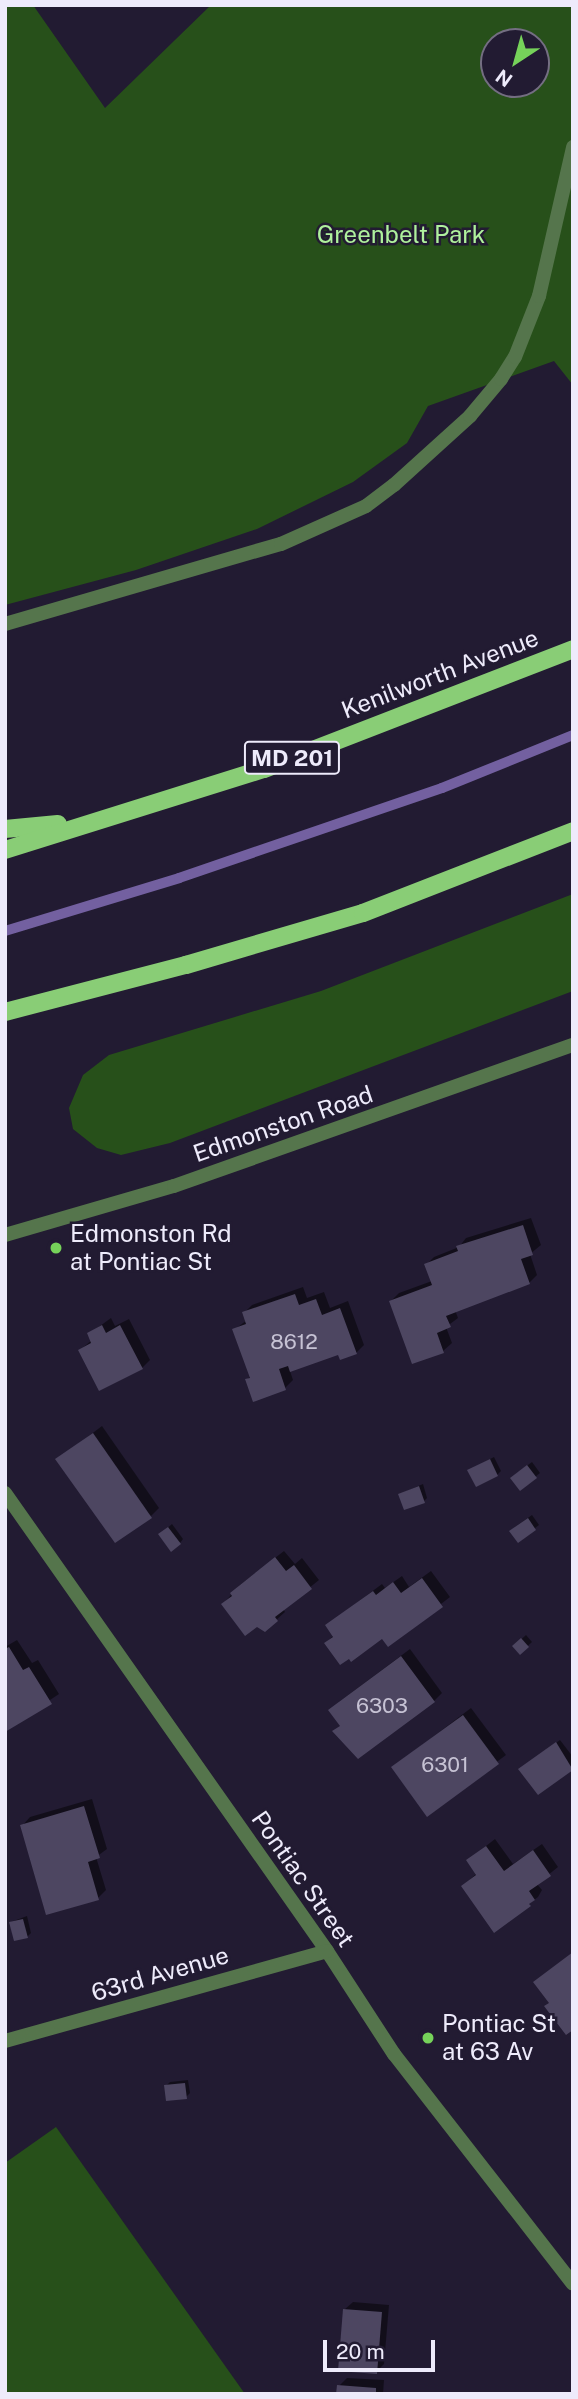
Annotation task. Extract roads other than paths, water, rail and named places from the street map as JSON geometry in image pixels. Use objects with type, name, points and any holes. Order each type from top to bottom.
[{"type":"main road","name":"Kenilworth Avenue","points":[[5,850],[264,769],[573,649]]},
{"type":"main road","points":[[5,829],[90,822]]},
{"type":"main road","points":[[10,1013],[363,913],[573,831]]},
{"type":"street","points":[[5,624],[281,544],[366,506],[394,485],[470,416],[501,379],[515,357],[539,296],[573,146]]},
{"type":"street","name":"Edmonston Road","points":[[5,1235],[174,1186],[573,1045]]},
{"type":"street","name":"Pontiac Street","points":[[5,1493],[327,1951],[403,2066],[573,2284]]},
{"type":"street","name":"63rd Avenue","points":[[5,2041],[327,1951]]},
{"type":"waterway","points":[[5,931],[179,878],[442,788],[573,735]]},
{"type":"place","name":"Edmonston Rd at Pontiac St","points":[[56,1248]]},
{"type":"place","name":"Pontiac St at 63 Av","points":[[428,2038]]},
{"type":"park label","name":"Greenbelt Park","points":[[401,235]]}]
